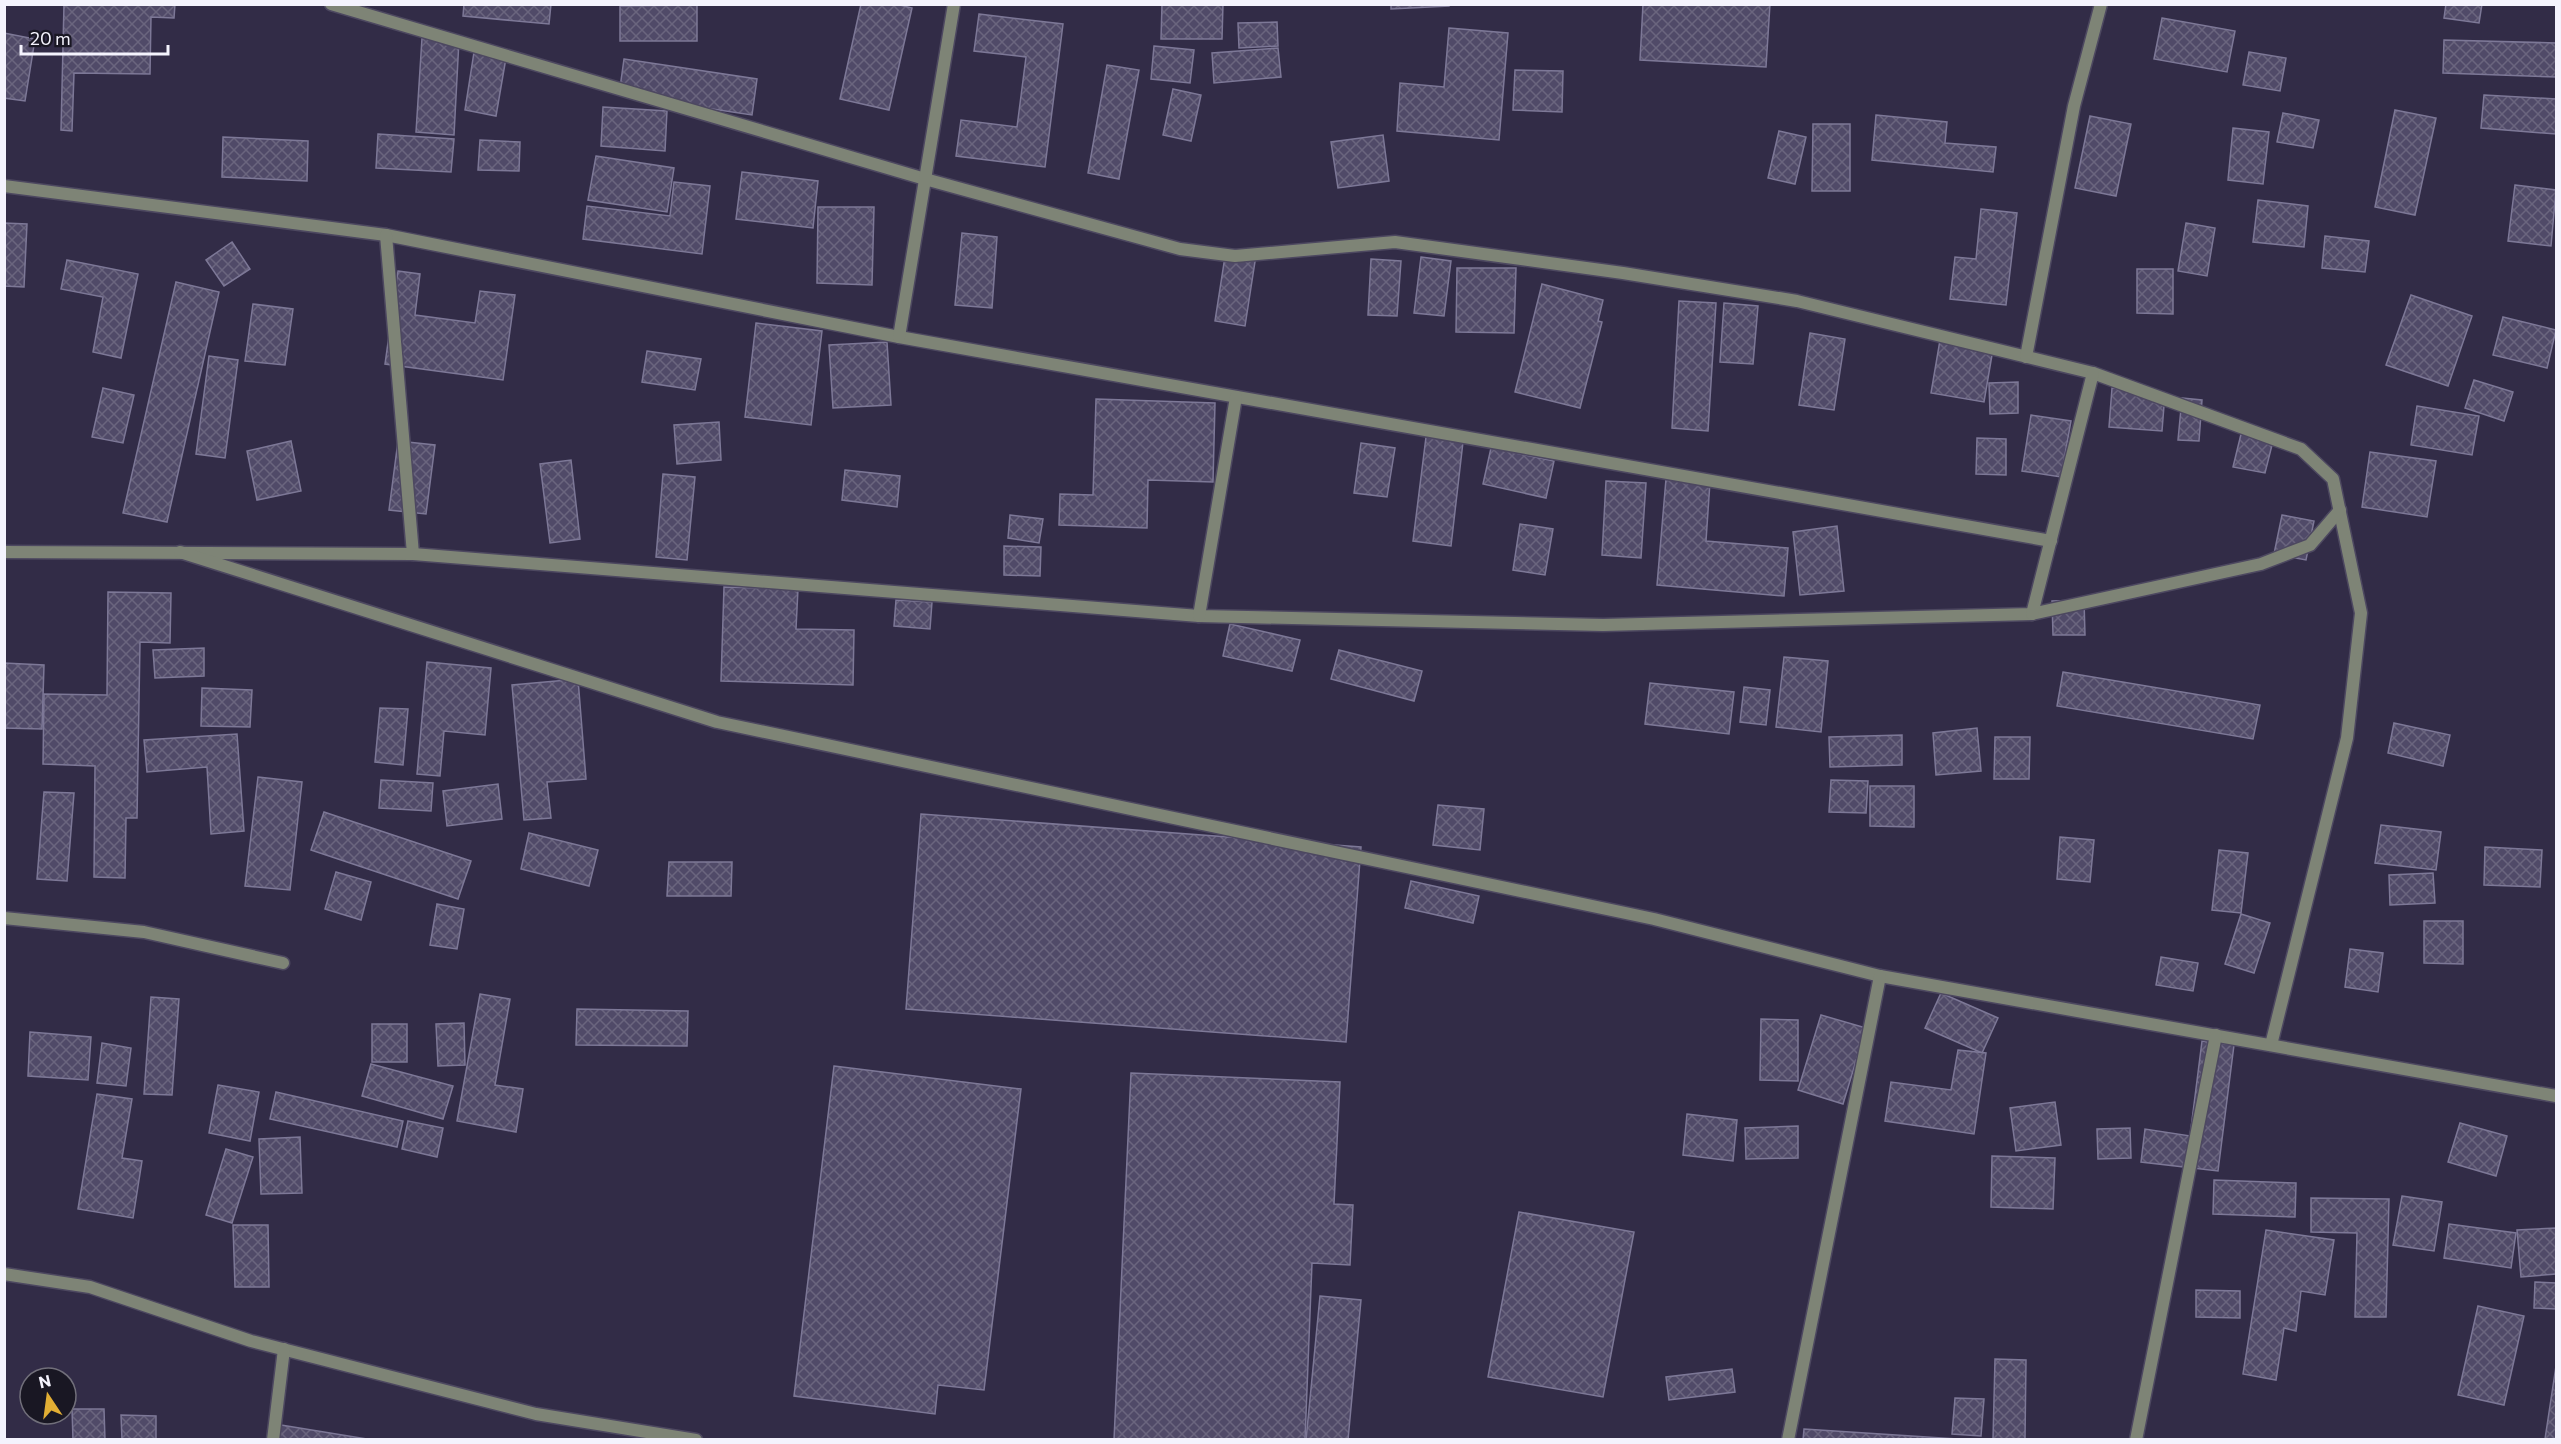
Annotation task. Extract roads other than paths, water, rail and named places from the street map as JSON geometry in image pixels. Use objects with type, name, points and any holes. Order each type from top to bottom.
[{"type":"street","points":[[331,4],[925,178],[1180,249],[1235,256],[1395,242],[1623,273],[1797,300],[2093,373],[2301,449],[2333,479],[2361,613],[2347,738],[2271,1045]]},
{"type":"street","points":[[899,337],[954,4]]},
{"type":"street","points":[[2026,357],[2074,106],[2101,4]]},
{"type":"street","points":[[4,186],[386,235],[899,337],[2051,541]]},
{"type":"street","points":[[386,235],[413,554]]},
{"type":"street","points":[[2032,614],[2093,373]]},
{"type":"street","points":[[1199,616],[1236,397]]},
{"type":"street","points":[[4,552],[413,554],[1199,616],[1603,625],[2032,614],[2261,564],[2310,545],[2340,510]]},
{"type":"street","points":[[180,552],[717,722],[1654,920],[1880,976],[2556,1096]]},
{"type":"street","points":[[4,918],[144,932],[283,963]]},
{"type":"street","points":[[1788,1440],[1880,976]]},
{"type":"street","points":[[2136,1440],[2216,1035]]},
{"type":"street","points":[[4,1274],[90,1287],[284,1349],[536,1413],[696,1440]]},
{"type":"street","points":[[273,1440],[284,1349]]}]
